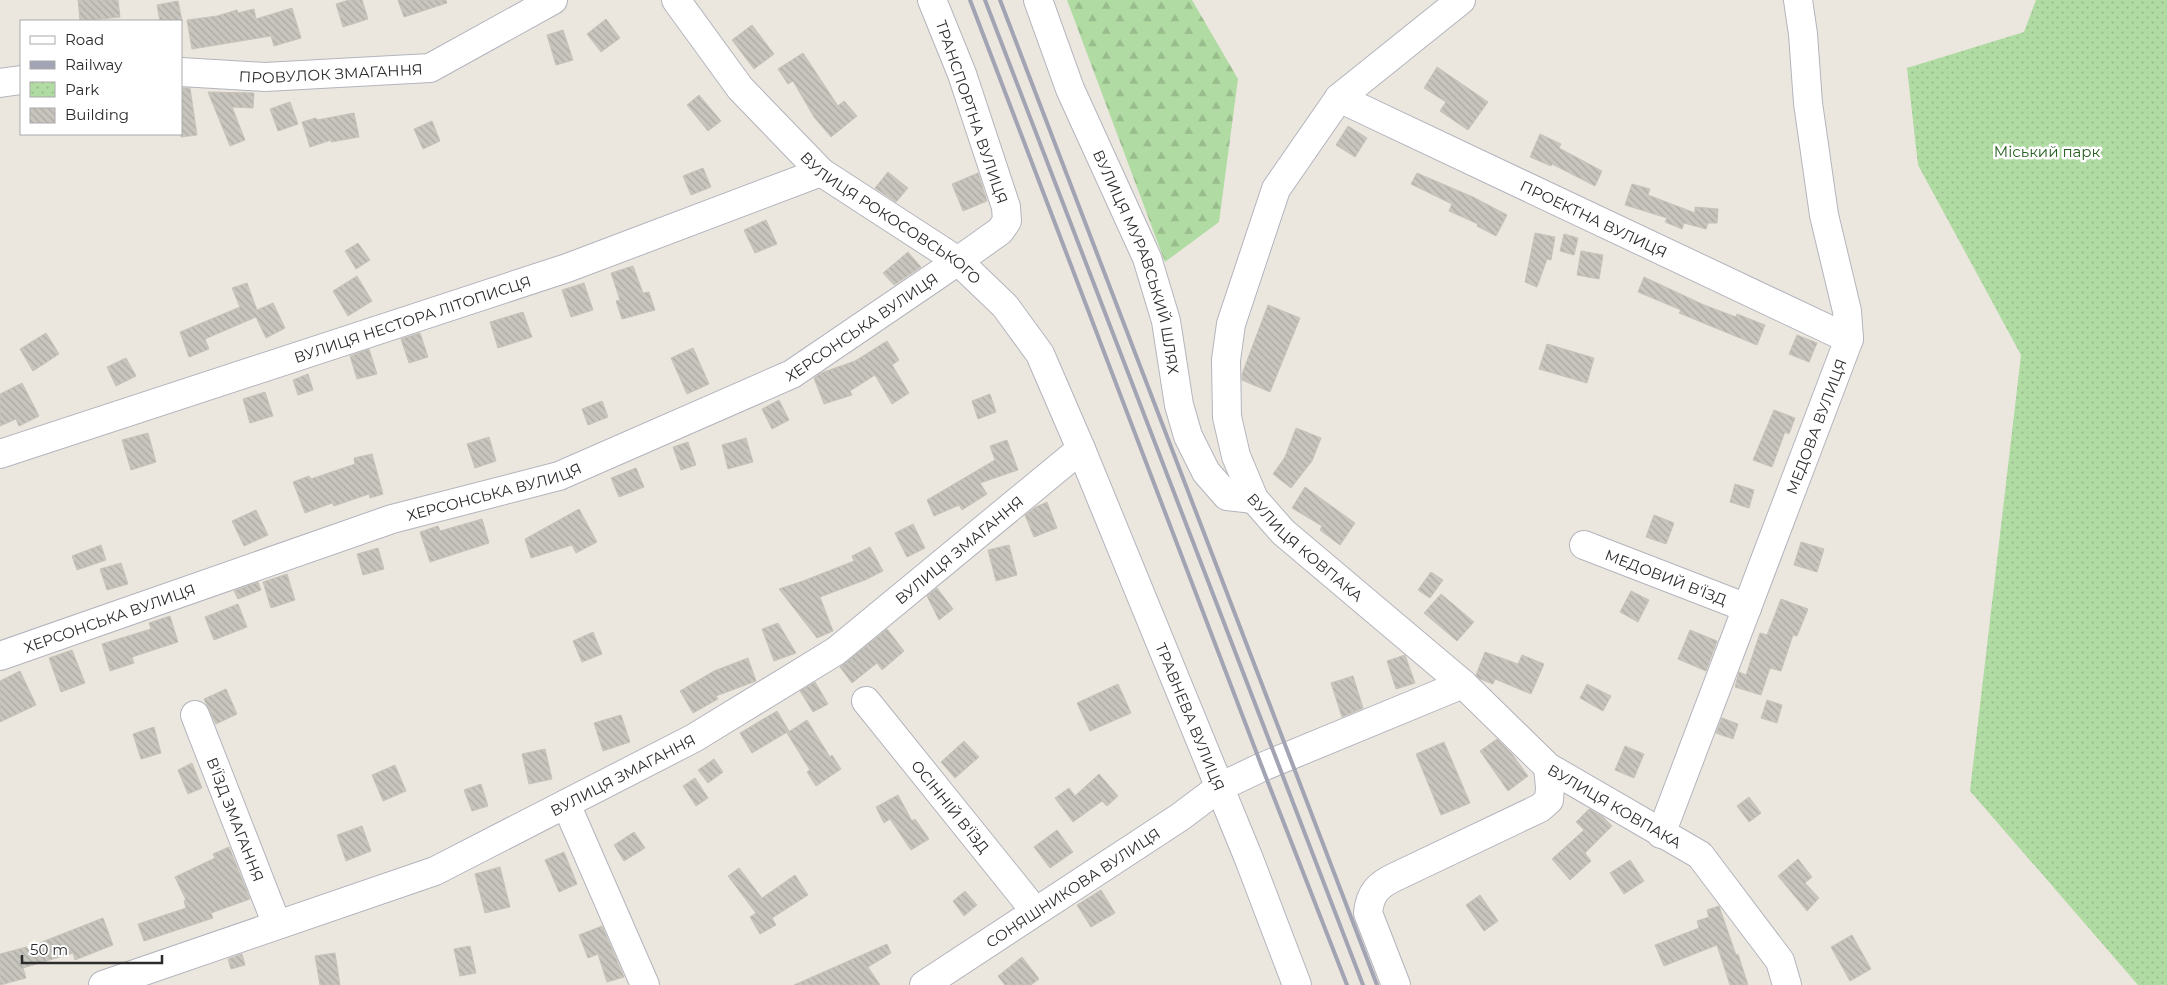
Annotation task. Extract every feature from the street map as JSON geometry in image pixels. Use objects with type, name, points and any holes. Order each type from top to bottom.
[{"type":"street","name":"ПРОВУЛОК ЗМАГАННЯ","points":[[182,72],[265,78],[430,68],[554,0]]},
{"type":"street","name":"ВУЛИЦЯ РОКОСОВСЬКОГО","points":[[676,0],[740,88],[821,172],[958,261],[1005,306],[1040,354],[1081,449]]},
{"type":"street","name":"ТРАНСПОРТНА ВУЛИЦЯ","points":[[932,0],[962,74],[1006,208],[1007,221],[1000,231],[958,261]]},
{"type":"street","name":"ВУЛИЦЯ МУРАВСЬКИЙ ШЛЯХ","points":[[1038,0],[1070,89],[1146,258],[1166,321],[1180,405],[1188,436],[1206,472],[1227,496],[1254,499]]},
{"type":"street","name":"ВУЛИЦЯ КОВПАКА","points":[[1461,0],[1338,98],[1276,189],[1231,324],[1226,360],[1227,417],[1236,456],[1254,499],[1283,532],[1463,684],[1548,767],[1700,855],[1780,961],[1787,985]]},
{"type":"street","name":"МЕДОВА ВУЛИЦЯ","points":[[1661,834],[1849,339],[1847,311],[1824,215],[1808,103],[1803,34],[1798,0]]},
{"type":"street","points":[[0,83],[20,80]]},
{"type":"street","name":"ПРОЕКТНА ВУЛИЦЯ","points":[[1338,98],[1849,339]]},
{"type":"street","name":"ВУЛИЦЯ НЕСТОРА ЛІТОПИСЦЯ","points":[[0,454],[567,268],[821,172]]},
{"type":"street","name":"ХЕРСОНСЬКА ВУЛИЦЯ","points":[[0,656],[392,519],[559,476],[792,374],[958,261]]},
{"type":"street","name":"ТРАВНЕВА ВУЛИЦЯ","points":[[1081,449],[1220,788],[1297,985]]},
{"type":"street","name":"ВУЛИЦЯ ЗМАГАННЯ","points":[[103,985],[435,871],[694,738],[836,651],[1081,449]]},
{"type":"street","name":"МЕДОВИЙ В'ЇЗД","points":[[1584,545],[1747,608]]},
{"type":"street","name":"СОНЯШНИКОВА ВУЛИЦЯ","points":[[924,985],[1180,817],[1220,788],[1262,767],[1463,684]]},
{"type":"street","name":"ОСІННІЙ В'ЇЗД","points":[[866,701],[1035,911]]},
{"type":"street","name":"В'ЇЗД ЗМАГАННЯ","points":[[195,715],[277,925]]},
{"type":"street","points":[[1396,985],[1368,913],[1369,901],[1374,891],[1382,883],[1395,876],[1540,808],[1548,800],[1550,787],[1548,767]]},
{"type":"street","points":[[566,804],[645,985]]},
{"type":"green space","points":[[1067,0],[1192,0],[1238,79],[1219,222],[1165,262]]},
{"type":"green space","name":"Міський парк","points":[[2036,0],[2167,0],[2167,985],[2138,985],[1970,791],[2021,355],[1918,165],[1907,68],[2024,32]]},
{"type":"building","points":[[78,0],[118,0],[120,17],[80,20]]},
{"type":"building","points":[[349,0],[362,0],[368,19],[343,27],[336,4]]},
{"type":"building","points":[[398,0],[446,0],[447,3],[404,17]]},
{"type":"building","points":[[178,1],[182,20],[160,20],[157,5]]},
{"type":"building","points":[[292,8],[301,38],[274,46],[271,36],[192,49],[187,20],[217,16],[237,10],[238,13],[254,9],[256,19]]},
{"type":"building","points":[[606,19],[620,38],[601,52],[587,34]]},
{"type":"building","points":[[752,25],[774,54],[754,69],[732,40]]},
{"type":"building","points":[[563,30],[573,60],[556,65],[547,35]]},
{"type":"building","points":[[803,53],[838,106],[844,101],[857,116],[831,137],[814,117],[793,81],[788,84],[778,69]]},
{"type":"building","points":[[1437,67],[1488,102],[1468,130],[1440,111],[1446,102],[1424,88]]},
{"type":"building","points":[[182,88],[190,88],[197,135],[181,137]]},
{"type":"building","points":[[208,92],[254,93],[253,108],[232,107],[245,140],[230,146]]},
{"type":"building","points":[[699,95],[721,121],[708,131],[687,105]]},
{"type":"building","points":[[290,102],[298,124],[278,131],[270,109]]},
{"type":"building","points":[[354,113],[359,137],[331,142],[331,140],[310,147],[302,122],[316,118],[317,120]]},
{"type":"building","points":[[432,121],[440,141],[423,149],[414,129]]},
{"type":"building","points":[[1348,126],[1367,138],[1355,157],[1336,145]]},
{"type":"building","points":[[1540,134],[1561,144],[1559,148],[1602,171],[1595,186],[1552,164],[1551,166],[1530,157]]},
{"type":"building","points":[[703,168],[711,187],[691,195],[683,176]]},
{"type":"building","points":[[888,172],[908,188],[896,202],[875,188]]},
{"type":"building","points":[[978,173],[987,201],[963,211],[952,184]]},
{"type":"building","points":[[1417,173],[1473,197],[1507,215],[1496,236],[1477,226],[1478,224],[1449,211],[1452,204],[1411,184]]},
{"type":"building","points":[[1632,184],[1650,189],[1648,195],[1695,213],[1695,207],[1718,209],[1717,223],[1708,223],[1706,229],[1684,223],[1682,229],[1665,222],[1667,218],[1625,205]]},
{"type":"building","points":[[766,220],[777,244],[755,253],[744,230]]},
{"type":"building","points":[[1535,233],[1555,237],[1551,260],[1547,259],[1537,287],[1525,282]]},
{"type":"building","points":[[1564,234],[1578,238],[1574,255],[1560,251]]},
{"type":"building","points":[[358,243],[370,260],[356,269],[345,251]]},
{"type":"building","points":[[1581,251],[1603,255],[1599,279],[1577,275]]},
{"type":"building","points":[[908,252],[921,267],[894,285],[883,273]]},
{"type":"building","points":[[633,266],[643,293],[649,292],[655,310],[622,319],[616,301],[620,300],[611,273]]},
{"type":"building","points":[[357,276],[372,301],[348,316],[333,291]]},
{"type":"building","points":[[1644,277],[1704,305],[1736,317],[1737,314],[1765,325],[1757,345],[1679,313],[1681,310],[1638,292]]},
{"type":"building","points":[[247,283],[257,310],[273,303],[285,328],[266,338],[256,317],[205,339],[209,349],[189,357],[180,332],[240,307],[232,288]]},
{"type":"building","points":[[584,283],[593,310],[571,317],[562,290]]},
{"type":"building","points":[[1268,305],[1300,318],[1270,392],[1242,380],[1242,374]]},
{"type":"building","points":[[523,312],[532,337],[498,348],[490,322]]},
{"type":"building","points":[[46,333],[59,354],[33,371],[20,349]]},
{"type":"building","points":[[420,333],[428,357],[409,363],[401,339]]},
{"type":"building","points":[[1797,335],[1817,343],[1809,362],[1789,354]]},
{"type":"building","points":[[887,341],[899,360],[892,365],[909,393],[892,404],[875,375],[850,391],[852,395],[824,404],[814,378],[821,373],[855,361]]},
{"type":"building","points":[[1547,344],[1594,358],[1587,383],[1539,369]]},
{"type":"building","points":[[693,348],[709,384],[687,394],[671,358]]},
{"type":"building","points":[[369,349],[377,374],[357,379],[350,356]]},
{"type":"building","points":[[126,358],[136,376],[116,386],[107,367]]},
{"type":"building","points":[[308,374],[313,390],[298,395],[293,380]]},
{"type":"building","points":[[22,383],[39,416],[19,426],[16,419],[0,426],[0,394]]},
{"type":"building","points":[[265,392],[273,416],[250,423],[243,399]]},
{"type":"building","points":[[990,394],[996,412],[978,419],[972,401]]},
{"type":"building","points":[[779,400],[789,420],[772,429],[762,409]]},
{"type":"building","points":[[602,401],[608,417],[588,425],[582,409]]},
{"type":"building","points":[[1774,410],[1795,418],[1789,434],[1785,432],[1772,467],[1753,460]]},
{"type":"building","points":[[1296,428],[1321,438],[1312,461],[1291,488],[1273,474],[1285,457]]},
{"type":"building","points":[[148,433],[156,462],[131,470],[122,440]]},
{"type":"building","points":[[489,437],[496,461],[475,468],[467,444]]},
{"type":"building","points":[[746,438],[753,462],[728,469],[722,445]]},
{"type":"building","points":[[1007,440],[1018,470],[980,483],[987,494],[962,510],[959,505],[934,516],[927,500],[995,460],[990,446]]},
{"type":"building","points":[[688,442],[696,465],[681,470],[673,447]]},
{"type":"building","points":[[372,454],[383,494],[370,498],[369,494],[334,506],[332,503],[305,513],[293,482],[309,476],[311,479],[355,464],[354,458]]},
{"type":"building","points":[[636,468],[644,487],[619,497],[611,478]]},
{"type":"building","points":[[1735,484],[1754,490],[1749,508],[1730,502]]},
{"type":"building","points":[[1305,487],[1355,523],[1340,545],[1320,530],[1322,526],[1292,508]]},
{"type":"building","points":[[1047,502],[1057,528],[1034,537],[1025,515]]},
{"type":"building","points":[[579,509],[597,542],[576,553],[572,545],[531,558],[525,539]]},
{"type":"building","points":[[256,510],[268,535],[244,546],[232,521]]},
{"type":"building","points":[[1654,515],[1674,523],[1666,544],[1646,537]]},
{"type":"building","points":[[482,519],[489,543],[430,562],[420,532],[438,526],[440,531]]},
{"type":"building","points":[[913,524],[925,548],[907,557],[895,533]]},
{"type":"building","points":[[1801,542],[1824,549],[1817,572],[1794,565]]},
{"type":"building","points":[[101,545],[106,560],[77,570],[72,556]]},
{"type":"building","points":[[1009,545],[1017,575],[996,581],[988,550]]},
{"type":"building","points":[[870,547],[883,571],[820,597],[833,631],[817,638],[779,589],[854,561],[852,556]]},
{"type":"building","points":[[378,548],[384,569],[363,575],[357,554]]},
{"type":"building","points":[[121,563],[128,584],[107,590],[100,569]]},
{"type":"building","points":[[1431,572],[1443,580],[1430,598],[1418,590]]},
{"type":"building","points":[[287,574],[295,600],[271,608],[263,582]]},
{"type":"building","points":[[258,582],[261,590],[238,599],[234,591]]},
{"type":"building","points":[[937,588],[953,609],[939,620],[927,596]]},
{"type":"building","points":[[1631,591],[1649,600],[1638,622],[1620,612]]},
{"type":"building","points":[[1441,594],[1474,622],[1457,641],[1424,613]]},
{"type":"building","points":[[1781,599],[1808,609],[1797,636],[1793,635],[1781,671],[1770,668],[1761,695],[1735,687],[1739,672],[1746,675],[1760,633],[1767,635]]},
{"type":"building","points":[[238,604],[247,627],[214,640],[205,617]]},
{"type":"building","points":[[170,616],[178,642],[132,657],[134,663],[110,671],[102,644],[151,629],[149,623]]},
{"type":"building","points":[[778,623],[796,653],[774,661],[762,629]]},
{"type":"building","points":[[887,629],[904,651],[882,670],[877,663],[852,683],[840,667]]},
{"type":"building","points":[[1690,630],[1717,641],[1706,671],[1678,659]]},
{"type":"building","points":[[593,632],[602,654],[582,662],[573,641]]},
{"type":"building","points":[[72,650],[85,683],[61,692],[49,658]]},
{"type":"building","points":[[1485,652],[1518,664],[1522,655],[1544,664],[1531,694],[1495,679],[1493,684],[1480,679],[1476,675]]},
{"type":"building","points":[[1405,655],[1415,683],[1396,689],[1387,661]]},
{"type":"building","points":[[748,658],[756,681],[716,696],[718,699],[693,713],[680,691],[714,671]]},
{"type":"building","points":[[20,671],[36,705],[0,722],[0,681]]},
{"type":"building","points":[[1353,676],[1363,708],[1342,717],[1331,683]]},
{"type":"building","points":[[815,682],[828,704],[813,712],[800,691]]},
{"type":"building","points":[[1118,684],[1131,713],[1090,731],[1077,703]]},
{"type":"building","points":[[1587,684],[1611,696],[1603,711],[1580,698]]},
{"type":"building","points":[[226,689],[237,714],[216,724],[204,699]]},
{"type":"building","points":[[1767,700],[1782,705],[1777,723],[1761,718]]},
{"type":"building","points":[[777,711],[789,731],[752,753],[740,733]]},
{"type":"building","points":[[621,715],[630,742],[603,751],[594,723]]},
{"type":"building","points":[[1722,718],[1738,724],[1733,739],[1716,733]]},
{"type":"building","points":[[807,720],[830,757],[832,755],[841,769],[816,786],[807,772],[810,770],[787,733]]},
{"type":"building","points":[[154,727],[161,753],[141,759],[133,734]]},
{"type":"building","points":[[1497,739],[1512,754],[1528,776],[1508,791],[1480,751]]},
{"type":"building","points":[[964,741],[979,757],[955,778],[941,762]]},
{"type":"building","points":[[1444,742],[1470,803],[1441,815],[1416,754]]},
{"type":"building","points":[[1625,746],[1644,754],[1634,778],[1615,770]]},
{"type":"building","points":[[545,749],[552,779],[529,784],[522,754]]},
{"type":"building","points":[[714,759],[723,772],[708,783],[698,770]]},
{"type":"building","points":[[192,763],[202,788],[188,794],[178,770]]},
{"type":"building","points":[[395,765],[406,791],[383,801],[372,775]]},
{"type":"building","points":[[1099,774],[1118,796],[1107,806],[1102,801],[1073,822],[1055,798],[1069,788],[1075,796]]},
{"type":"building","points":[[695,778],[708,798],[696,806],[683,786]]},
{"type":"building","points":[[481,784],[488,806],[472,811],[464,790]]},
{"type":"building","points":[[898,795],[912,821],[915,819],[929,839],[911,850],[890,819],[884,823],[876,807]]},
{"type":"building","points":[[1749,797],[1761,813],[1749,822],[1737,806]]},
{"type":"building","points":[[1589,809],[1602,816],[1612,826],[1585,853],[1591,861],[1570,880],[1552,859],[1584,830],[1576,822]]},
{"type":"building","points":[[362,826],[371,851],[346,861],[337,835]]},
{"type":"building","points":[[1057,830],[1073,852],[1050,868],[1034,847]]},
{"type":"building","points":[[634,832],[645,848],[624,861],[614,845]]},
{"type":"building","points":[[229,847],[250,899],[211,913],[213,918],[144,941],[138,924],[186,908],[184,901],[186,900],[175,877],[215,858],[213,854]]},
{"type":"building","points":[[564,852],[577,884],[559,892],[545,860]]},
{"type":"building","points":[[1798,859],[1812,877],[1805,883],[1819,898],[1807,911],[1778,876]]},
{"type":"building","points":[[1630,860],[1644,881],[1624,894],[1610,873]]},
{"type":"building","points":[[500,867],[510,907],[485,913],[475,874]]},
{"type":"building","points":[[739,868],[762,898],[795,875],[808,895],[772,918],[776,925],[760,934],[750,917],[756,913],[728,876]]},
{"type":"building","points":[[1101,890],[1115,913],[1091,927],[1077,905]]},
{"type":"building","points":[[965,891],[977,905],[964,916],[953,901]]},
{"type":"building","points":[[1480,895],[1498,921],[1484,931],[1466,905]]},
{"type":"building","points":[[1719,906],[1748,985],[1730,985],[1717,945],[1664,966],[1655,945],[1699,928],[1697,921],[1709,917],[1707,910]]},
{"type":"building","points":[[103,918],[113,945],[75,960],[73,953],[23,968],[26,978],[0,985],[0,954],[34,945]]},
{"type":"building","points":[[602,926],[624,977],[607,982],[598,954],[588,958],[579,935]]},
{"type":"building","points":[[1852,935],[1871,969],[1850,981],[1831,947]]},
{"type":"building","points":[[887,944],[891,953],[868,967],[880,985],[794,985]]},
{"type":"building","points":[[470,946],[476,973],[460,976],[454,949]]},
{"type":"building","points":[[335,953],[340,985],[320,985],[315,956]]},
{"type":"building","points":[[242,954],[245,965],[231,969],[228,959]]},
{"type":"building","points":[[1022,957],[1039,979],[1031,985],[1005,985],[998,976]]},
{"type":"railway","points":[[970,0],[1347,985]]},
{"type":"railway","points":[[985,0],[1363,985]]},
{"type":"railway","points":[[1000,0],[1377,985]]}]
